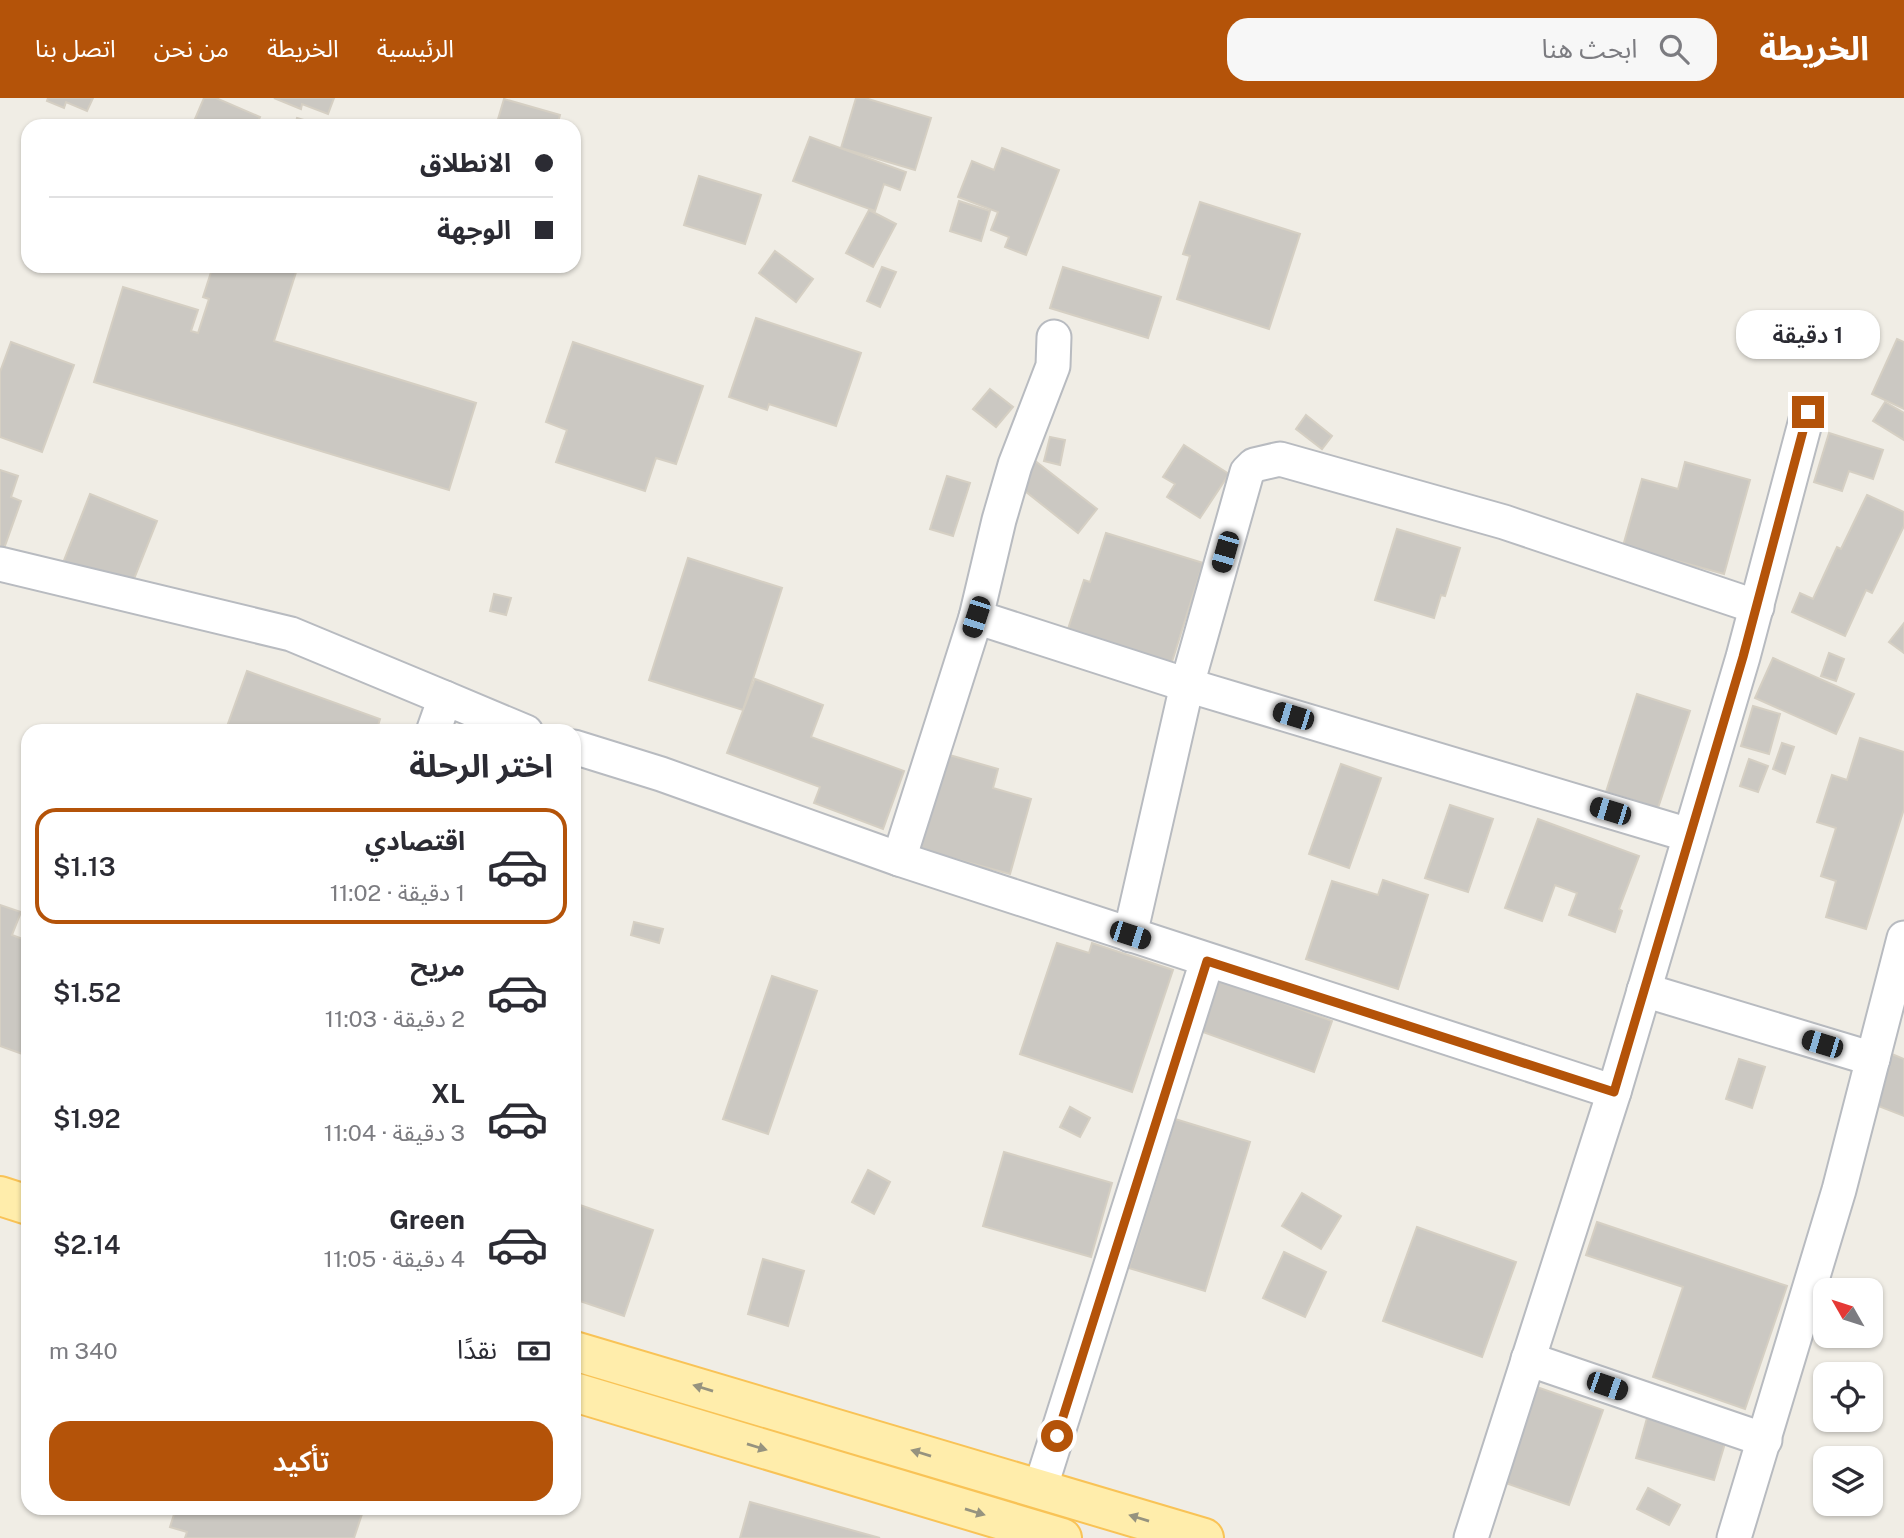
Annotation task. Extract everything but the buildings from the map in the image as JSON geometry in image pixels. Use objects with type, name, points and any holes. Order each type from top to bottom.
[{"type":"main road","points":[[581,1353],[1204,1538]]},
{"type":"main road","points":[[581,1394],[1062,1538]]},
{"type":"street","points":[[899,859],[976,617],[999,520],[1016,465],[1053,366],[1054,337]]},
{"type":"street","points":[[1471,1538],[1614,1092],[1756,607],[1808,412]]},
{"type":"street","points":[[1130,935],[1187,685],[1247,472],[1254,465],[1280,459],[1504,522],[1756,607]]},
{"type":"street","points":[[0,564],[291,634],[508,724]]},
{"type":"street","points":[[976,617],[1187,685],[1689,835]]},
{"type":"street","points":[[436,724],[445,698]]},
{"type":"street","points":[[581,749],[661,774],[899,859],[1614,1092]]},
{"type":"street","points":[[1734,1538],[1886,1042],[1904,938]]},
{"type":"street","points":[[1040,1489],[1207,961]]},
{"type":"street","points":[[1644,990],[1886,1042]]},
{"type":"street","points":[[1528,1359],[1765,1440]]},
{"type":"route","points":[[1057,1436],[1207,961],[1614,1092],[1743,657],[1808,412]]}]
